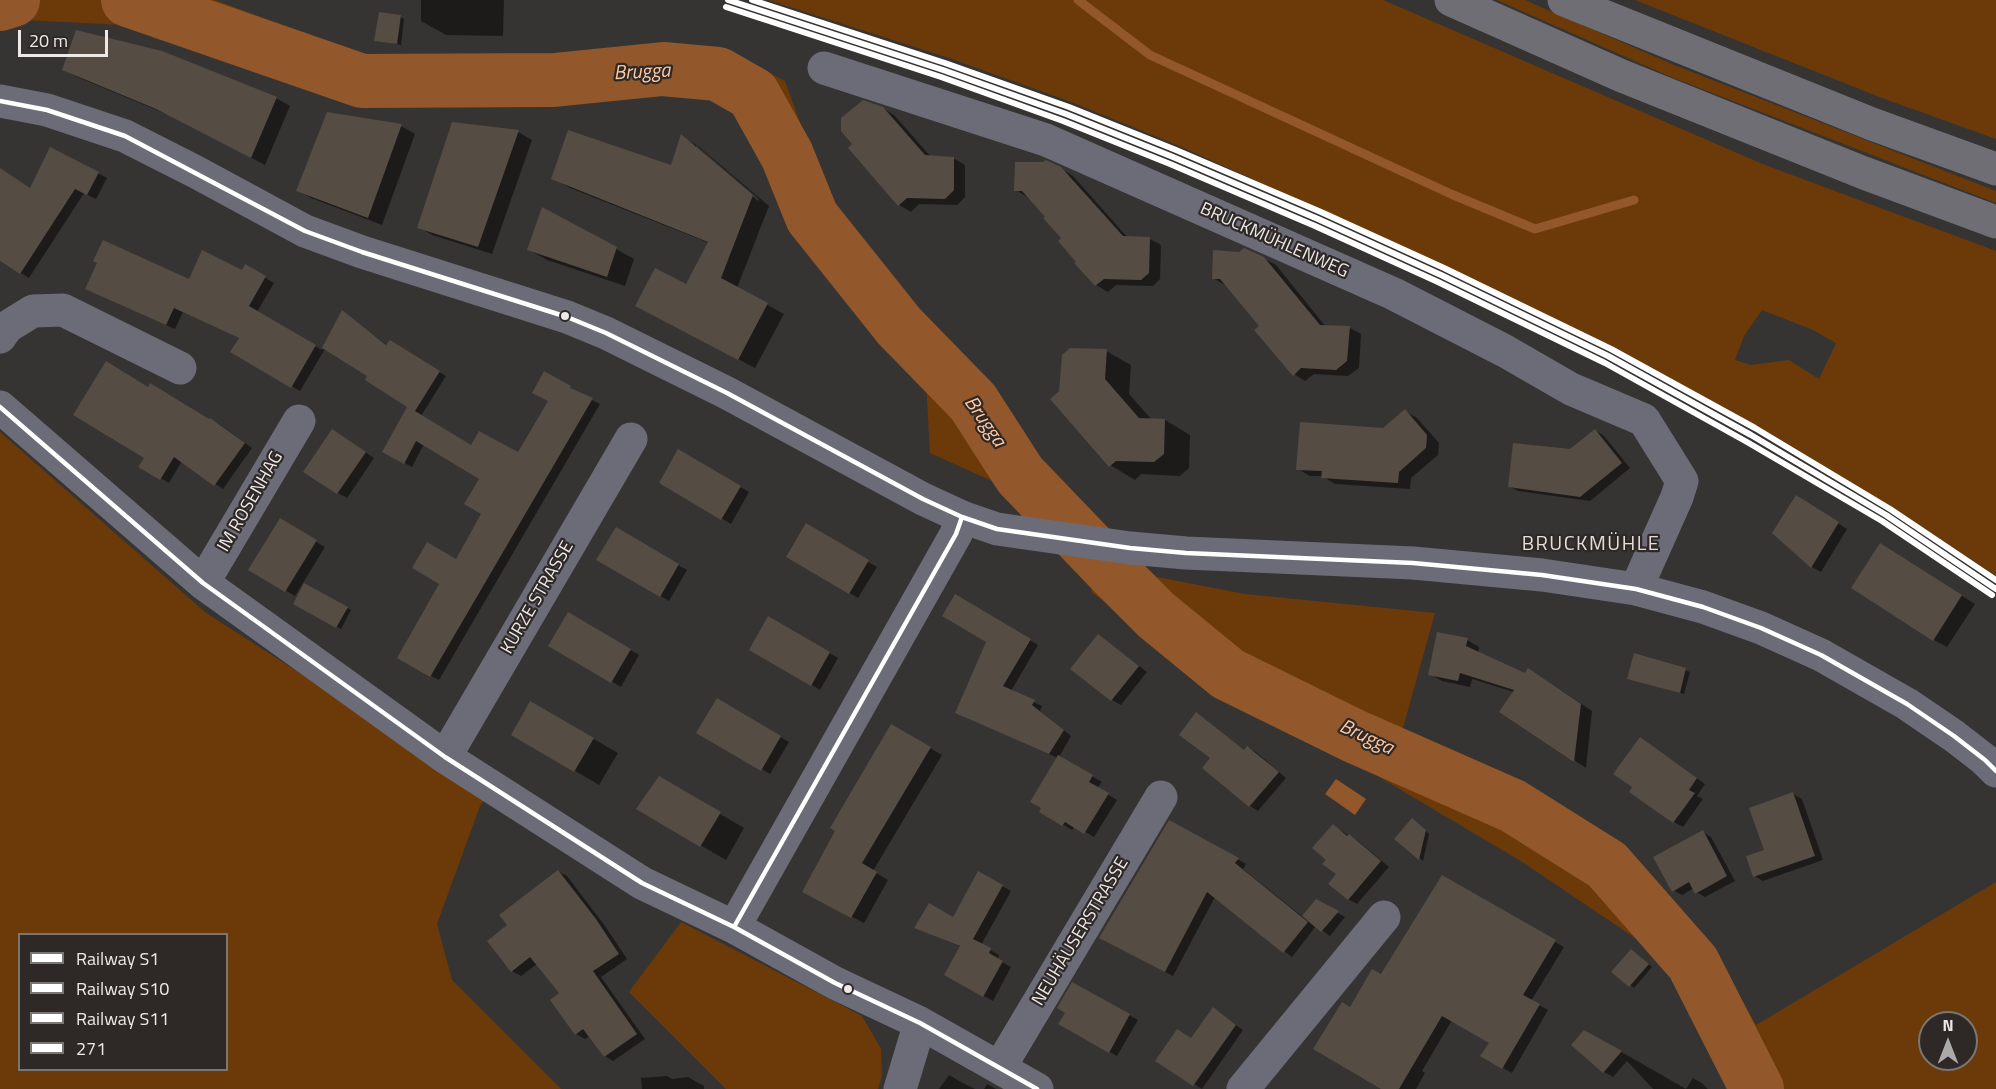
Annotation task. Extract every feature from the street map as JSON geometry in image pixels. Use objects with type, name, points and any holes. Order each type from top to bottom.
[{"type":"highway","points":[[1451,0],[1622,76],[1864,173],[1996,222]]},
{"type":"highway","points":[[1564,0],[1872,124],[1996,169]]},
{"type":"street","name":"BRUCKMÜHLENWEG","points":[[824,68],[1046,140],[1394,294],[1505,351],[1571,389],[1644,420],[1682,481],[1636,589]]},
{"type":"street","points":[[0,101],[47,111],[125,136],[305,231],[362,252],[567,317],[606,333],[727,393],[923,498],[962,517],[997,530],[1130,548],[1186,553],[1413,563],[1542,575],[1636,589],[1703,607],[1761,628],[1821,655],[1907,704],[1954,736],[1996,771]]},
{"type":"street","points":[[0,337],[7,327],[33,311],[63,310],[180,368]]},
{"type":"street","points":[[0,407],[203,583],[445,757],[642,883],[734,927],[835,983],[920,1023],[1037,1089]]},
{"type":"street","name":"IM ROSENHAG","points":[[203,583],[299,421]]},
{"type":"street","name":"KURZE STRASSE","points":[[445,757],[631,439]]},
{"type":"street","points":[[734,927],[956,534],[962,517]]},
{"type":"street","name":"NEUHÄUSERSTRASSE","points":[[1000,1067],[1161,797]]},
{"type":"street","points":[[1243,1089],[1384,918]]},
{"type":"street","points":[[900,1089],[920,1023]]},
{"type":"shaded area","points":[[0,0],[215,0],[344,48],[395,63],[683,46],[733,55],[785,81],[848,257],[954,360],[1059,487],[1076,502],[1021,494],[930,453],[926,382],[828,272],[740,99],[693,70],[436,91],[313,83],[163,27],[26,20],[0,26]]},
{"type":"shaded area","points":[[768,0],[1383,0],[1765,165],[1996,251],[1996,576],[1793,447],[1734,413],[1586,335],[1447,267],[1184,148],[1074,103],[949,58]],"holes":[[[1762,310],[1813,330],[1836,343],[1819,379],[1789,360],[1751,365],[1735,360],[1744,336]]]},
{"type":"shaded area","points":[[1497,0],[1525,0],[1674,65],[1996,191],[1996,203],[1671,77]]},
{"type":"shaded area","points":[[1635,0],[1996,0],[1996,139],[1882,98]]},
{"type":"shaded area","points":[[0,432],[206,613],[353,707],[487,797],[480,806],[437,924],[452,980],[561,1089],[0,1089]]},
{"type":"shaded area","points":[[1100,571],[1152,576],[1245,594],[1435,613],[1401,735],[1494,774],[1566,814],[1616,856],[1686,923],[1733,986],[1756,1025],[1996,882],[1996,1089],[1733,1089],[1694,1017],[1678,981],[1650,948],[1524,863],[1206,674],[1091,592]]},
{"type":"shaded area","points":[[1336,779],[1366,799],[1355,815],[1325,794]]},
{"type":"shaded area","points":[[681,922],[862,1016],[881,1049],[882,1075],[878,1089],[726,1089],[629,992]]},
{"type":"building","points":[[379,12],[401,15],[397,44],[374,41]]},
{"type":"building","points":[[76,30],[162,51],[277,97],[251,158],[156,109],[62,70]]},
{"type":"building","points":[[863,100],[883,107],[925,155],[954,157],[954,190],[945,199],[907,198],[898,206],[848,148],[852,144],[841,131],[841,118]]},
{"type":"building","points":[[327,112],[402,124],[368,218],[296,191]]},
{"type":"building","points":[[452,122],[519,130],[478,247],[417,228]]},
{"type":"building","points":[[568,130],[671,165],[681,134],[753,195],[721,278],[768,303],[738,360],[635,306],[655,268],[686,284],[708,242],[551,179]]},
{"type":"building","points":[[50,147],[99,172],[87,195],[75,189],[20,274],[0,261],[0,168],[30,188]]},
{"type":"building","points":[[1046,160],[1061,167],[1123,236],[1150,237],[1149,273],[1141,280],[1104,279],[1095,286],[1058,241],[1061,238],[1043,218],[1045,217],[1022,191],[1014,191],[1015,162],[1043,162]]},
{"type":"building","points":[[542,207],[617,247],[607,277],[527,250]]},
{"type":"building","points":[[103,240],[189,279],[202,250],[242,270],[245,264],[266,276],[249,306],[316,345],[291,388],[230,352],[239,338],[174,308],[166,325],[85,289],[97,263],[93,261]]},
{"type":"building","points":[[1244,248],[1264,257],[1320,325],[1350,326],[1347,361],[1336,370],[1301,368],[1293,376],[1254,330],[1259,326],[1220,279],[1212,279],[1213,250],[1239,252]]},
{"type":"building","points":[[342,310],[386,345],[390,340],[440,371],[415,411],[471,445],[479,431],[518,452],[548,401],[532,393],[544,371],[571,386],[570,388],[593,398],[430,677],[397,658],[439,584],[412,568],[427,542],[456,559],[481,514],[464,504],[479,479],[416,441],[404,464],[382,452],[407,407],[365,380],[367,376],[322,348]]},
{"type":"building","points":[[1070,348],[1107,349],[1105,379],[1139,418],[1165,419],[1164,454],[1154,462],[1116,461],[1109,467],[1050,399],[1059,391],[1062,355]]},
{"type":"building","points":[[106,361],[148,387],[150,383],[210,418],[245,443],[214,486],[174,457],[160,480],[138,467],[144,458],[73,415]]},
{"type":"building","points":[[1405,409],[1427,435],[1426,448],[1399,472],[1398,483],[1321,478],[1322,471],[1296,470],[1300,422],[1383,428]]},
{"type":"building","points":[[332,429],[366,452],[337,494],[303,472]]},
{"type":"building","points":[[1595,429],[1622,463],[1580,497],[1508,487],[1513,443],[1570,449]]},
{"type":"building","points":[[678,449],[741,486],[721,520],[659,483]]},
{"type":"building","points":[[1796,495],[1839,522],[1811,568],[1772,533]]},
{"type":"building","points":[[280,518],[317,540],[285,592],[248,570]]},
{"type":"building","points":[[806,523],[869,560],[849,594],[786,557]]},
{"type":"building","points":[[616,527],[679,564],[660,597],[596,560]]},
{"type":"building","points":[[1880,543],[1962,595],[1933,641],[1851,588]]},
{"type":"building","points":[[304,583],[348,607],[336,628],[293,604]]},
{"type":"building","points":[[955,594],[1031,639],[1003,686],[1035,700],[1032,705],[1064,730],[1049,754],[955,713],[986,642],[942,616]]},
{"type":"building","points":[[568,612],[631,649],[611,683],[548,646]]},
{"type":"building","points":[[768,616],[830,652],[811,686],[749,650]]},
{"type":"building","points":[[1437,632],[1468,638],[1466,646],[1525,673],[1528,668],[1581,704],[1574,762],[1499,712],[1514,690],[1460,673],[1458,681],[1428,675]]},
{"type":"building","points":[[1098,634],[1139,666],[1111,701],[1070,669]]},
{"type":"building","points":[[1634,653],[1686,668],[1680,693],[1627,679]]},
{"type":"building","points":[[717,698],[781,736],[761,771],[696,733]]},
{"type":"building","points":[[530,701],[594,738],[574,772],[511,735]]},
{"type":"building","points":[[1196,712],[1244,750],[1247,746],[1279,772],[1249,807],[1202,768],[1210,758],[1179,735]]},
{"type":"building","points":[[891,724],[931,747],[862,863],[877,872],[851,918],[802,892],[835,831],[830,828]]},
{"type":"building","points":[[1640,737],[1697,778],[1689,790],[1695,793],[1673,823],[1629,792],[1632,787],[1613,774]]},
{"type":"building","points":[[1058,755],[1093,775],[1089,782],[1109,793],[1084,834],[1065,822],[1062,826],[1039,812],[1041,808],[1030,802]]},
{"type":"building","points":[[659,776],[721,812],[700,847],[636,809]]},
{"type":"building","points":[[1793,792],[1815,856],[1753,877],[1746,856],[1764,850],[1749,808]]},
{"type":"building","points":[[1412,818],[1426,830],[1419,860],[1394,839]]},
{"type":"building","points":[[1169,820],[1239,858],[1235,863],[1308,922],[1283,953],[1207,892],[1165,972],[1099,938]]},
{"type":"building","points":[[1333,824],[1347,836],[1349,834],[1381,861],[1348,900],[1328,884],[1336,874],[1322,864],[1326,860],[1312,848]]},
{"type":"building","points":[[1703,830],[1727,876],[1695,894],[1689,882],[1672,892],[1653,857]]},
{"type":"building","points":[[558,870],[596,919],[619,954],[593,971],[637,1034],[604,1057],[583,1029],[575,1035],[550,1000],[559,993],[530,957],[511,972],[487,941],[507,925],[499,915]]},
{"type":"building","points":[[978,871],[1003,885],[973,939],[991,948],[989,953],[1003,961],[983,997],[944,975],[960,946],[914,928],[929,903],[953,917]]},
{"type":"building","points":[[1442,875],[1556,940],[1523,995],[1540,1004],[1502,1069],[1480,1056],[1489,1043],[1442,1016],[1399,1089],[1381,1089],[1313,1049],[1342,1002],[1350,1007],[1372,969],[1381,974]]},
{"type":"building","points":[[1316,899],[1339,911],[1321,932],[1302,916]]},
{"type":"building","points":[[1631,949],[1649,964],[1629,987],[1611,972]]},
{"type":"building","points":[[1072,982],[1130,1014],[1109,1053],[1058,1024],[1065,1013],[1057,1008]]},
{"type":"building","points":[[1213,1007],[1236,1025],[1193,1086],[1155,1061],[1177,1029],[1191,1038]]},
{"type":"building","points":[[1584,1030],[1622,1051],[1603,1073],[1571,1045]]},
{"type":"waterway","name":"Brugga","points":[[0,4],[13,0]]},
{"type":"waterway","name":"Brugga","points":[[128,0],[362,81],[554,80],[663,69],[718,74],[753,94],[787,155],[812,217],[899,326],[973,402],[1020,475],[1156,615],[1228,674],[1354,736],[1513,806],[1607,865],[1693,963],[1757,1089]]},
{"type":"waterway","points":[[1078,0],[1150,55],[1451,194],[1535,229],[1634,200]]},
{"type":"rail line","name":"S1","points":[[728,0],[943,70],[1066,114],[1318,219],[1441,275],[1608,356],[1751,435],[1886,515],[1996,589]]},
{"type":"rail line","name":"S11","points":[[752,0],[945,63],[1069,107],[1321,212],[1444,268],[1611,349],[1755,428],[1890,509],[1996,580]]},
{"type":"rail line","name":"S10","points":[[726,7],[941,77],[1063,121],[1315,226],[1438,282],[1605,363],[1747,442],[1882,521],[1992,595]]},
{"type":"transit line","name":"271","points":[[0,101],[47,110],[125,136],[305,231],[362,252],[567,317],[606,333],[727,393],[923,499],[962,517],[997,529],[1130,548],[1186,553],[1413,563],[1542,575],[1636,589],[1703,607],[1761,628],[1821,655],[1907,704],[1954,736],[1996,771]]},
{"type":"transit line","name":"271","points":[[0,407],[203,583],[445,757],[642,883],[734,927],[835,983],[920,1023],[1037,1089]]},
{"type":"transit line","name":"271","points":[[734,927],[956,534],[962,517]]},
{"type":"district","name":"BRUCKMÜHLE","points":[[1591,545]]}]
